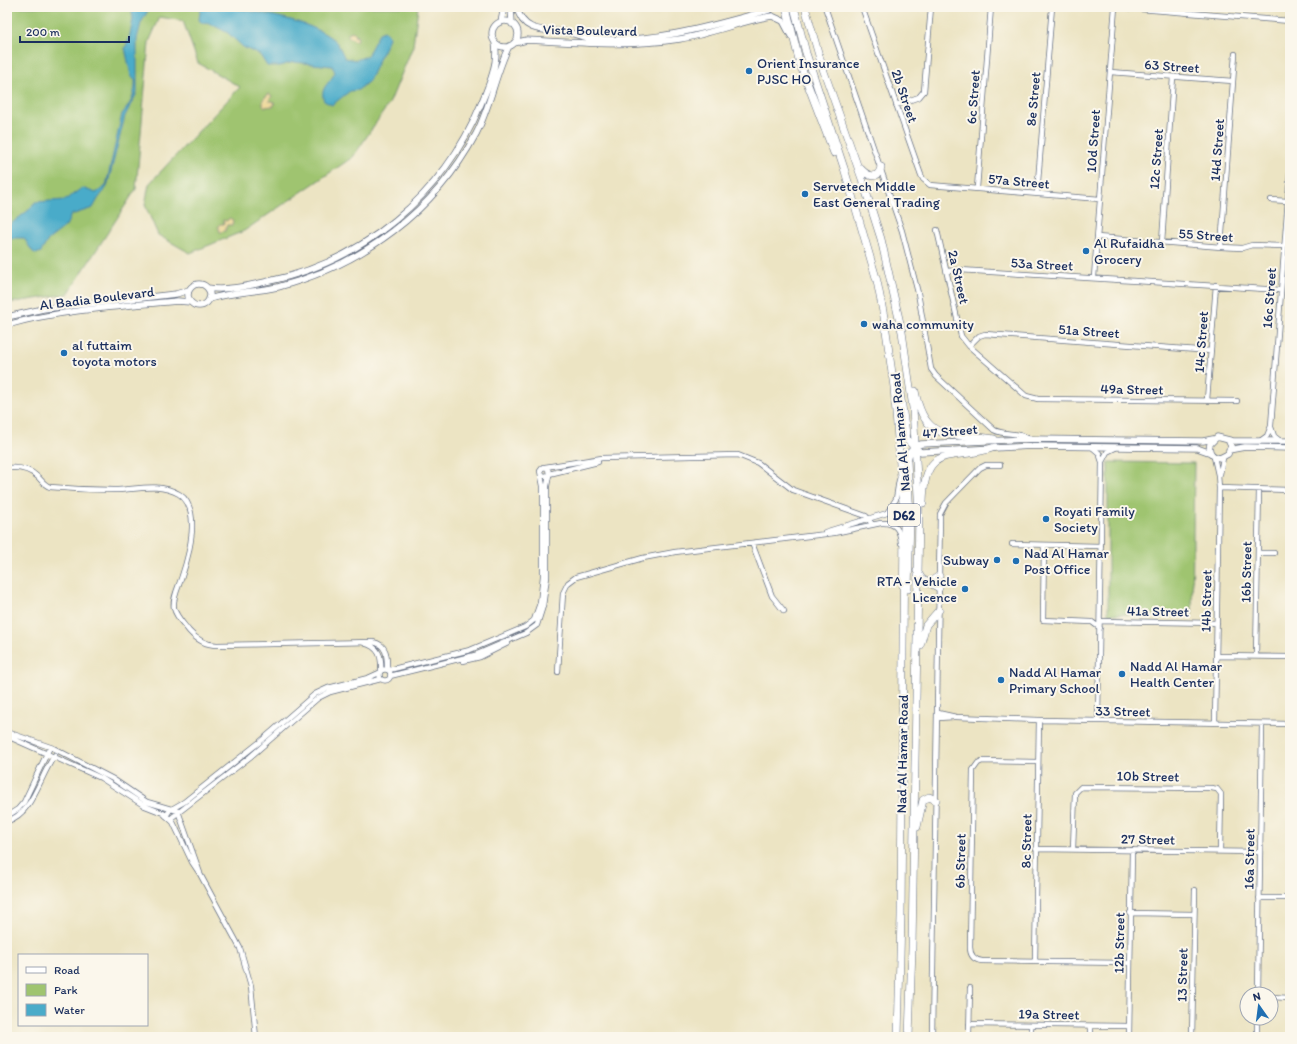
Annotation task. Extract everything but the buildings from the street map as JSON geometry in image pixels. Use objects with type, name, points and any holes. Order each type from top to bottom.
[{"type":"main road","points":[[786,7],[794,42],[816,108],[835,154],[844,168]]},
{"type":"main road","name":"Nad Al Hamar Road","points":[[794,7],[806,53],[844,168],[877,281],[884,317],[894,387],[904,516],[901,916],[898,1037]]},
{"type":"main road","name":"Nad Al Hamar Road","points":[[805,7],[822,66],[877,224],[889,269],[906,361],[915,448],[919,513],[914,839],[909,1037]]},
{"type":"main road","points":[[857,164],[866,174],[871,176],[878,173],[881,167]]},
{"type":"main road","points":[[884,317],[889,331],[898,381],[905,434],[908,443],[915,448],[909,453],[907,461],[910,525],[906,657],[902,673]]},
{"type":"main road","points":[[906,361],[913,379],[918,408],[922,416],[931,427],[947,434],[995,443]]},
{"type":"main road","points":[[918,543],[922,535],[924,478],[932,465],[949,454],[995,443]]},
{"type":"main road","points":[[917,571],[922,579],[939,588]]},
{"type":"main road","points":[[928,583],[939,576]]},
{"type":"main road","points":[[917,658],[925,629],[938,610]]},
{"type":"main road","points":[[914,839],[922,801],[929,797],[936,800]]},
{"type":"main road","points":[[910,1023],[913,1037]]},
{"type":"street","points":[[501,22],[504,7]]},
{"type":"street","points":[[511,7],[512,24]]},
{"type":"street","name":"Vista Boulevard","points":[[517,7],[521,19],[530,27],[573,33],[588,38],[652,36],[691,30],[768,10],[774,7]]},
{"type":"street","points":[[825,7],[881,167],[911,264],[933,373],[994,430],[1001,433],[1019,433],[1029,439]]},
{"type":"street","name":"2b Street","points":[[862,7],[923,179],[930,185],[935,185]]},
{"type":"street","points":[[896,105],[919,97],[924,90],[931,7]]},
{"type":"street","name":"6c Street","points":[[977,188],[991,7]]},
{"type":"street","name":"8e Street","points":[[1037,194],[1052,7]]},
{"type":"street","points":[[1115,7],[1290,21]]},
{"type":"street","name":"10d Street","points":[[1094,278],[1115,7]]},
{"type":"street","points":[[1194,13],[1195,7]]},
{"type":"street","name":"Vista Boulevard","points":[[511,45],[527,40],[623,45],[681,39],[736,26],[769,16],[777,17],[784,22],[794,42]]},
{"type":"street","points":[[736,26],[739,18]]},
{"type":"street","points":[[507,21],[512,24],[518,33],[511,45],[483,119],[468,148],[440,188],[405,222],[366,250],[322,272],[276,287],[209,299],[205,304],[200,306],[190,302],[187,296],[189,290],[197,284],[202,284],[208,288],[219,289],[258,283],[307,271],[348,252],[373,237],[396,220],[437,180],[464,140],[484,96],[496,60],[495,43],[492,37],[492,31],[495,25],[501,22],[507,21]]},
{"type":"street","points":[[495,43],[501,47],[511,45]]},
{"type":"street","name":"14d Street","points":[[1221,248],[1235,54]]},
{"type":"street","name":"63 Street","points":[[1110,72],[1233,81]]},
{"type":"street","name":"12c Street","points":[[1162,242],[1173,77]]},
{"type":"street","name":"16c Street","points":[[1271,426],[1290,172]]},
{"type":"street","name":"57a Street","points":[[935,185],[1100,199]]},
{"type":"street","points":[[1271,200],[1288,205]]},
{"type":"street","name":"2a Street","points":[[937,230],[960,332],[969,346],[1026,396]]},
{"type":"street","name":"55 Street","points":[[1097,237],[1221,248],[1242,248],[1252,244],[1284,246]]},
{"type":"street","name":"53a Street","points":[[947,271],[960,270],[1280,290]]},
{"type":"street","name":"14c Street","points":[[1208,400],[1216,285]]},
{"type":"street","points":[[208,288],[209,299]]},
{"type":"street","name":"Al Badia Boulevard","points":[[7,317],[43,309],[176,294],[189,290]]},
{"type":"street","name":"Al Badia Boulevard","points":[[7,325],[44,316],[177,301],[190,302]]},
{"type":"street","name":"51a Street","points":[[969,346],[979,336],[986,334],[1211,351]]},
{"type":"street","name":"49a Street","points":[[1026,396],[1038,399],[1238,400]]},
{"type":"street","points":[[1259,441],[1267,436],[1271,426]]},
{"type":"street","points":[[1271,426],[1274,436],[1282,441]]},
{"type":"street","points":[[1228,440],[1231,446],[1228,454],[1223,458],[1212,455],[1210,444],[1214,439],[1221,437],[1228,440],[1290,441]]},
{"type":"street","name":"47 Street","points":[[915,448],[922,452],[1029,439],[1202,441],[1214,439]]},
{"type":"street","name":"47 Street","points":[[995,443],[1090,447],[1197,448],[1212,455]]},
{"type":"street","points":[[1090,447],[1099,453],[1102,462],[1098,721]]},
{"type":"street","points":[[1102,462],[1107,452],[1118,447]]},
{"type":"street","points":[[1229,450],[1245,447],[1290,448]]},
{"type":"street","points":[[168,817],[174,808],[250,750],[315,694],[328,688],[368,678],[380,672],[448,657],[492,641],[528,625],[534,620],[538,613],[543,576],[543,486],[541,469],[545,467],[598,459],[730,455],[745,457],[758,462],[793,490],[864,515],[872,524]]},
{"type":"street","name":"14b Street","points":[[1212,455],[1219,479]]},
{"type":"street","points":[[541,475],[545,476],[619,458]]},
{"type":"street","name":"14b Street","points":[[1215,722],[1219,479],[1223,458]]},
{"type":"street","points":[[932,1037],[940,514],[943,506],[978,470],[986,465],[1000,465]]},
{"type":"street","points":[[168,817],[180,813],[264,745],[318,698],[330,692],[381,679],[387,680],[390,676],[475,655],[526,633],[534,628],[539,622],[546,592],[547,486],[549,469],[545,467]]},
{"type":"street","points":[[7,468],[19,468],[30,471],[43,483],[50,487],[113,490],[155,488],[168,490],[184,498],[192,512],[190,541],[174,605],[178,617],[200,641],[218,645],[373,642],[381,645],[386,652],[390,676]]},
{"type":"street","points":[[822,534],[887,513],[894,504],[901,471]]},
{"type":"street","points":[[1219,488],[1290,490]]},
{"type":"street","name":"16b Street","points":[[1256,656],[1259,489]]},
{"type":"street","points":[[558,672],[563,592],[573,578],[659,555],[852,530],[872,524],[888,523],[898,529],[903,569]]},
{"type":"street","points":[[752,543],[772,596],[784,611]]},
{"type":"street","points":[[1012,544],[1101,546]]},
{"type":"street","points":[[1044,545],[1043,620],[1084,620],[1095,618],[1100,610]]},
{"type":"street","points":[[1258,553],[1274,553]]},
{"type":"street","points":[[1084,620],[1094,622],[1100,628]]},
{"type":"street","name":"41a Street","points":[[1100,621],[1217,623]]},
{"type":"street","points":[[358,642],[372,646],[378,651],[381,658],[381,679]]},
{"type":"street","points":[[1216,656],[1290,657]]},
{"type":"street","name":"33 Street","points":[[938,716],[1039,720],[1290,724]]},
{"type":"street","name":"8c Street","points":[[1035,962],[1039,720]]},
{"type":"street","name":"16a Street","points":[[1258,986],[1262,724]]},
{"type":"street","points":[[7,732],[57,750],[113,779],[147,802],[174,808],[180,813],[200,874]]},
{"type":"street","points":[[7,736],[109,782],[145,806],[168,817],[178,828],[189,857],[233,932],[243,956],[252,992],[256,1037]]},
{"type":"street","points":[[7,816],[18,809],[24,802],[50,747]]},
{"type":"street","points":[[7,821],[17,817],[26,809],[57,750]]},
{"type":"street","name":"6b Street","points":[[1038,762],[982,761],[978,763],[973,770],[971,955],[978,961],[1130,963]]},
{"type":"street","name":"10b Street","points":[[1073,849],[1074,793],[1081,786],[1211,788],[1217,789],[1221,794],[1220,852]]},
{"type":"street","name":"27 Street","points":[[1036,849],[1260,852]]},
{"type":"street","name":"12b Street","points":[[1129,1037],[1132,850]]},
{"type":"street","name":"13 Street","points":[[1192,1037],[1195,890]]},
{"type":"street","points":[[1259,898],[1290,898]]},
{"type":"street","points":[[1130,913],[1194,914]]},
{"type":"street","points":[[969,1037],[970,988]]},
{"type":"street","points":[[1279,997],[1290,998]]},
{"type":"street","name":"19a Street","points":[[969,1024],[1129,1026]]},
{"type":"street","points":[[1031,1025],[1031,1037]]},
{"type":"street","points":[[1091,1026],[1091,1037]]},
{"type":"street","points":[[1257,1026],[1257,1037]]},
{"type":"green space","points":[[7,7],[418,7],[413,46],[390,102],[353,157],[244,231],[190,253],[158,235],[145,205],[149,184],[240,87],[198,63],[183,21],[160,17],[149,42],[136,189],[68,294],[7,303]]},
{"type":"green space","points":[[1108,462],[1194,463],[1192,615],[1108,614]]},
{"type":"sand","points":[[352,31],[356,34],[354,36],[358,37],[356,41],[348,37],[348,34]]},
{"type":"sand","points":[[269,94],[272,96],[269,101],[273,101],[275,104],[273,106],[265,107],[263,105],[263,99]]},
{"type":"sand","points":[[229,218],[233,220],[232,225],[227,225],[225,231],[220,232],[218,226],[220,224],[224,224],[223,220],[227,221]]},
{"type":"water","points":[[227,6],[298,22],[323,33],[334,40],[345,58],[356,60],[367,56],[379,33],[384,31],[388,34],[389,38],[369,81],[358,90],[350,91],[332,105],[324,101],[323,92],[335,72],[332,66],[294,62],[279,66],[267,66],[260,55],[243,47],[228,33],[211,24],[201,23],[199,19],[201,7]]},
{"type":"water","points":[[131,7],[150,7],[141,23],[137,39],[137,93],[125,116],[107,187],[93,208],[71,215],[66,226],[48,240],[41,252],[36,254],[32,251],[24,238],[7,238],[7,227],[30,209],[35,202],[65,200],[82,188],[96,193],[106,186],[122,114],[128,106],[135,89],[135,79],[131,76],[125,48],[129,39],[133,19]]},
{"type":"place","name":"Orient Insurance PJSC HO","points":[[749,71]]},
{"type":"place","name":"Servetech Middle East General Trading","points":[[805,194]]},
{"type":"place","name":"Al Rufaidha Grocery","points":[[1086,251]]},
{"type":"place","name":"waha community","points":[[864,324]]},
{"type":"place","name":"al futtaim toyota motors","points":[[64,353]]},
{"type":"place","name":"Royati Family Society","points":[[1046,519]]},
{"type":"place","name":"Subway","points":[[997,560]]},
{"type":"place","name":"Nad Al Hamar Post Office","points":[[1016,561]]},
{"type":"place","name":"RTA - Vehicle Licence","points":[[965,589]]},
{"type":"place","name":"Nadd Al Hamar Health Center","points":[[1122,674]]},
{"type":"place","name":"Nadd Al Hamar Primary School","points":[[1001,680]]}]
